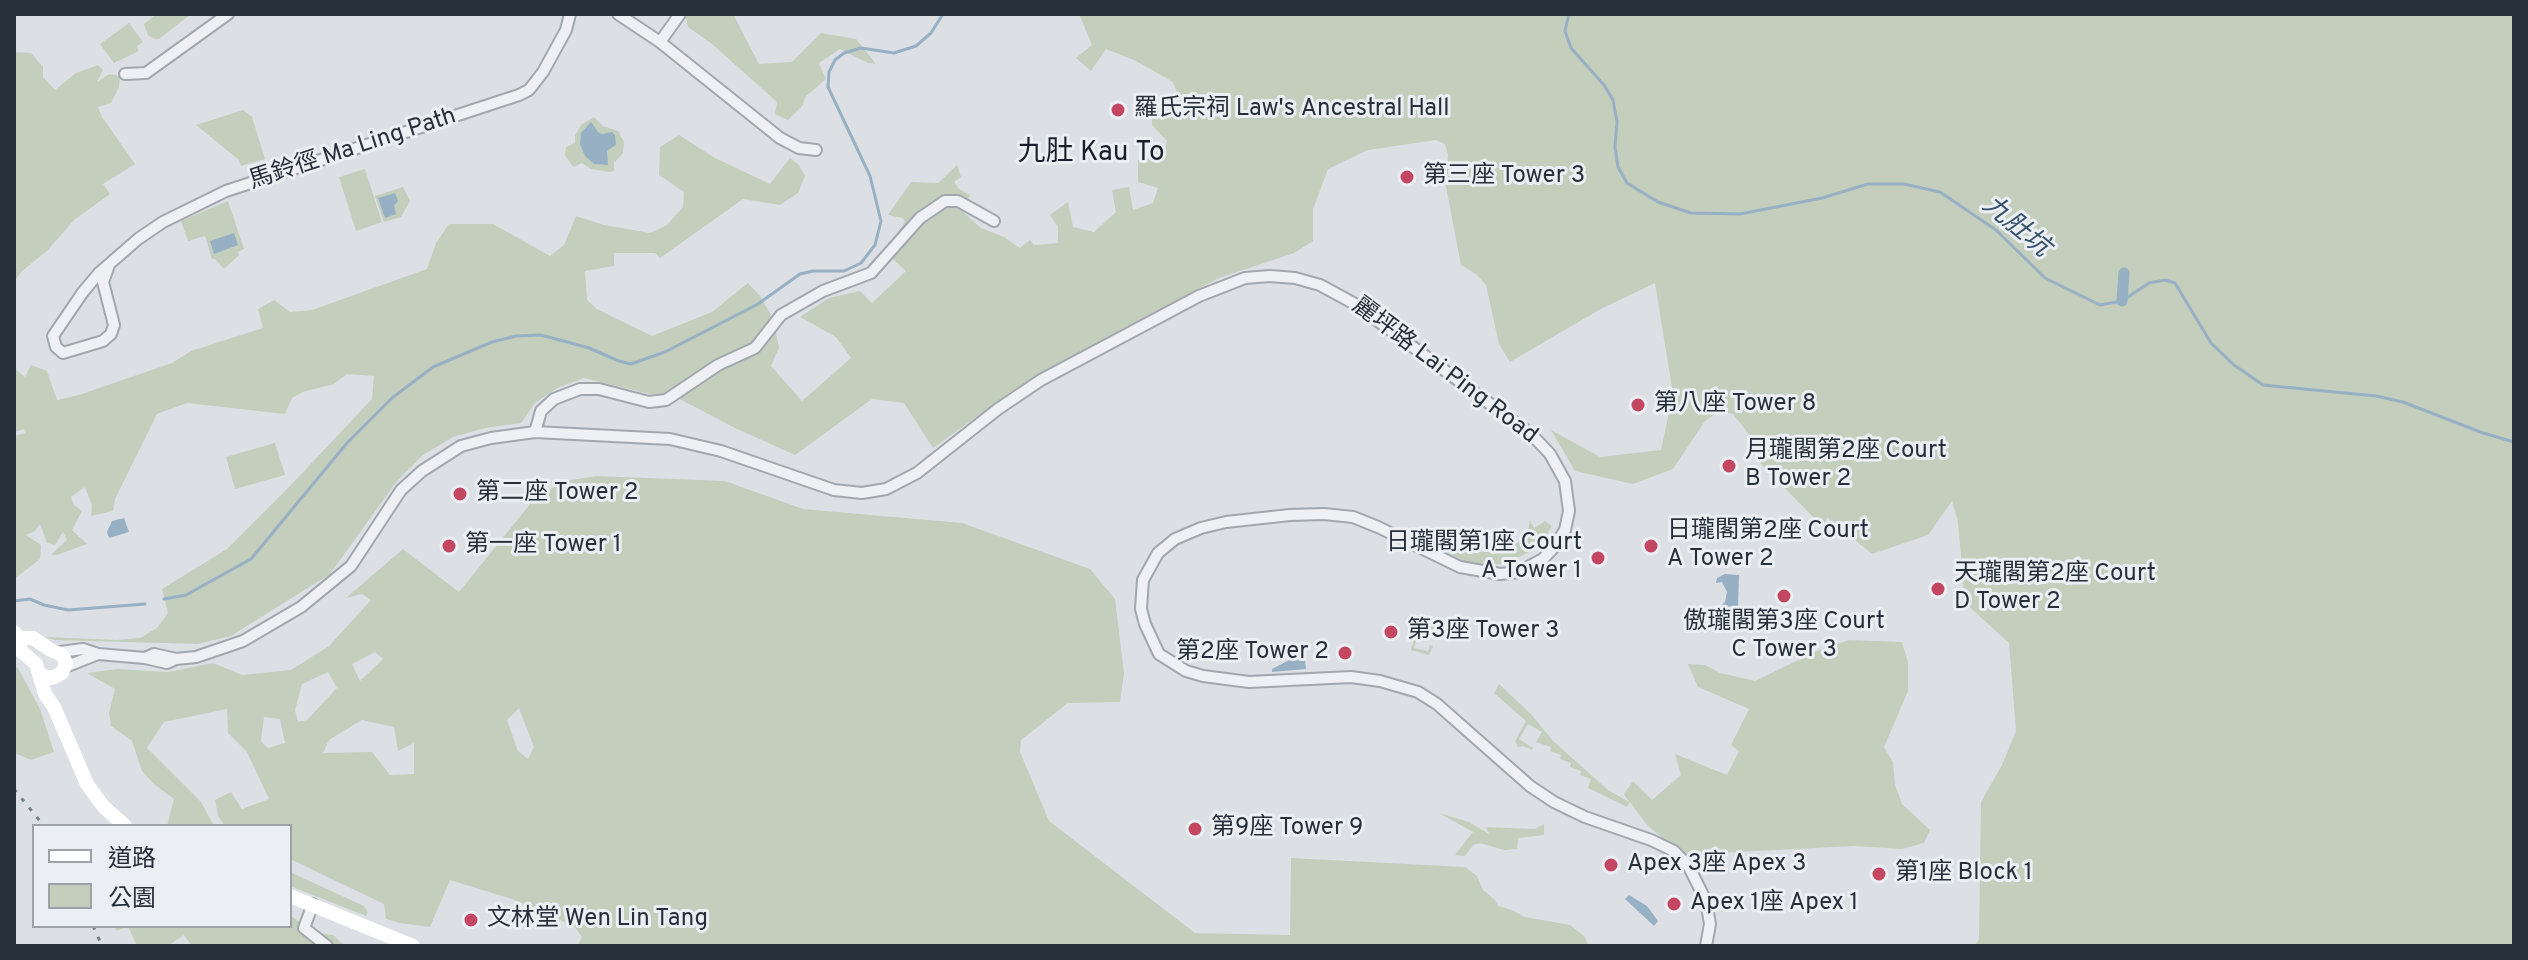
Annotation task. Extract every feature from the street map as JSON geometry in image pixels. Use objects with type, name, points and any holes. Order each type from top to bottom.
[{"type":"main road","points":[[17,635],[33,638],[65,658],[50,671],[21,651],[17,635]]},
{"type":"main road","points":[[54,651],[40,654],[50,671],[54,707],[87,784],[103,806],[123,824]]},
{"type":"main road","points":[[292,897],[413,946]]},
{"type":"street","points":[[125,74],[146,73],[228,14]]},
{"type":"street","name":"馬鈴徑 Ma Ling Path","points":[[109,265],[103,282],[114,325],[111,334],[103,341],[63,353],[56,347],[53,336],[83,292],[109,265],[138,239],[201,201],[529,90],[543,72],[566,30],[570,14]]},
{"type":"street","points":[[618,14],[660,42],[780,138],[799,148],[816,150]]},
{"type":"street","points":[[660,42],[680,14]]},
{"type":"street","points":[[535,432],[541,411],[554,399],[580,389],[599,389],[649,402],[666,400],[718,365],[755,348],[781,315],[823,291],[871,273],[920,218],[945,201],[958,201],[994,221]]},
{"type":"street","name":"麗坪路 Lai Ping Road","points":[[54,651],[83,649],[98,654],[145,658],[154,654],[176,659],[196,657],[243,641],[301,607],[351,566],[401,490],[422,471],[461,446],[491,438],[535,432],[670,439],[721,451],[834,490],[870,493],[895,486],[917,473],[998,409],[1041,380],[1211,290],[1245,278],[1295,278],[1320,285],[1366,312],[1508,415],[1543,446],[1561,471],[1568,492],[1569,511],[1565,530],[1555,546],[1535,564],[1519,572],[1500,574],[1460,567],[1353,517],[1290,515],[1201,528],[1175,539],[1158,553],[1143,580],[1141,609],[1159,654],[1186,671],[1214,678],[1249,682],[1351,677],[1380,681],[1418,692],[1437,704],[1530,786],[1554,802],[1674,851],[1689,867],[1706,901],[1710,924],[1706,946]]},
{"type":"street","points":[[83,292],[93,289],[104,291]]},
{"type":"street","name":"麗坪路 Lai Ping Road","points":[[50,671],[98,654]]},
{"type":"street","points":[[313,904],[304,928],[327,946]]},
{"type":"green space","points":[[156,14],[191,14],[159,39],[154,39],[148,35],[144,24]]},
{"type":"green space","points":[[685,14],[733,14],[759,64],[792,62],[821,33],[856,39],[876,64],[840,49],[819,63],[826,79],[805,97],[803,105],[788,120],[775,114],[777,102],[712,44],[688,27]]},
{"type":"green space","points":[[1079,14],[2514,14],[2514,946],[1975,946],[1979,939],[1981,802],[2002,765],[2016,731],[2009,643],[1965,603],[1958,522],[1952,501],[1928,535],[1872,554],[1827,517],[1824,528],[1762,465],[1748,433],[1733,414],[1719,411],[1705,421],[1673,469],[1633,484],[1575,471],[1551,430],[1600,457],[1661,450],[1673,394],[1655,283],[1599,310],[1510,362],[1499,344],[1486,285],[1461,265],[1446,187],[1448,155],[1445,144],[1436,140],[1368,150],[1328,169],[1313,209],[1313,241],[1294,253],[1219,278],[1105,338],[1014,390],[933,448],[904,403],[872,399],[795,455],[676,397],[654,395],[584,378],[557,388],[534,404],[521,423],[453,437],[423,455],[397,481],[330,574],[231,636],[198,644],[55,640],[45,637],[117,640],[140,638],[157,628],[168,613],[162,589],[227,549],[290,486],[372,399],[374,376],[347,374],[334,384],[303,392],[292,398],[285,414],[187,403],[157,414],[115,499],[113,511],[91,516],[92,505],[85,487],[71,497],[74,505],[82,511],[72,530],[87,544],[51,555],[42,563],[67,540],[63,532],[55,545],[47,543],[40,524],[35,531],[26,535],[41,545],[40,559],[14,579],[14,436],[25,433],[24,429],[14,432],[14,368],[25,377],[31,365],[47,371],[57,400],[79,395],[172,363],[191,351],[263,328],[258,309],[274,300],[290,312],[312,310],[427,269],[436,243],[449,224],[493,224],[550,256],[564,245],[576,216],[604,225],[650,233],[667,225],[683,207],[684,192],[659,175],[660,147],[679,135],[715,158],[770,184],[790,158],[799,165],[805,176],[798,193],[780,205],[743,199],[660,258],[655,253],[614,253],[614,266],[585,271],[587,300],[597,309],[652,336],[712,312],[748,283],[761,297],[773,319],[779,347],[771,366],[802,401],[851,358],[836,337],[800,317],[829,298],[860,291],[872,303],[906,271],[885,252],[905,222],[903,218],[888,215],[911,182],[938,183],[957,165],[961,177],[954,182],[970,195],[962,211],[981,228],[1004,237],[1020,248],[1030,240],[1034,245],[1058,243],[1058,227],[1050,215],[1068,202],[1073,227],[1094,232],[1116,212],[1112,190],[1129,187],[1133,210],[1153,203],[1158,188],[1138,182],[1138,160],[1163,157],[1167,141],[1152,125],[1152,112],[1180,101],[1173,82],[1136,61],[1106,49],[1091,71],[1076,58],[1092,45]]},
{"type":"green space","points":[[129,23],[143,42],[137,46],[139,51],[114,63],[100,44]]},
{"type":"green space","points":[[14,52],[31,53],[43,67],[43,77],[55,90],[76,73],[98,65],[103,70],[97,82],[109,74],[120,76],[119,87],[111,103],[98,107],[135,164],[103,184],[110,194],[74,220],[14,282]]},
{"type":"green space","points":[[243,110],[252,117],[265,159],[241,166],[239,160],[196,125]]},
{"type":"green space","points":[[594,117],[603,126],[618,131],[624,142],[623,153],[614,163],[614,171],[591,169],[582,163],[573,167],[565,155],[566,147],[575,143],[575,135],[582,124]]},
{"type":"green space","points":[[365,169],[382,222],[356,231],[339,177]]},
{"type":"green space","points":[[403,187],[410,201],[401,217],[384,222],[375,196]]},
{"type":"green space","points":[[228,201],[244,249],[224,269],[212,259],[205,236],[188,241],[181,221]]},
{"type":"green space","points":[[275,443],[285,475],[235,489],[226,457]]},
{"type":"green space","points":[[596,476],[725,481],[803,509],[962,523],[1090,569],[1115,599],[1124,673],[1120,702],[1068,703],[1021,740],[1020,752],[1049,821],[1195,933],[1290,935],[1291,858],[1465,867],[1477,876],[1483,890],[1498,906],[1525,917],[1570,925],[1584,936],[1589,946],[577,946],[582,937],[574,926],[515,900],[450,880],[430,927],[399,923],[386,919],[384,904],[292,860],[292,824],[224,824],[218,816],[215,800],[231,792],[242,809],[269,799],[247,752],[228,733],[227,709],[164,722],[147,748],[201,802],[213,824],[168,824],[174,799],[142,771],[132,741],[111,726],[109,713],[115,689],[87,673],[117,669],[168,672],[213,663],[242,675],[291,670],[329,646],[371,600],[362,594],[346,598],[403,549],[459,592],[535,498],[565,481]],"holes":[[[375,652],[383,659],[360,681],[352,664]],[[328,672],[337,688],[307,720],[298,722],[295,710],[302,684]],[[519,708],[534,747],[528,759],[518,751],[507,720]],[[264,717],[280,719],[285,743],[268,748],[261,741]],[[362,720],[394,727],[398,751],[414,743],[414,774],[390,775],[372,752],[323,753],[329,740]]]},
{"type":"green space","points":[[1530,520],[1534,528],[1545,521],[1552,526],[1539,547],[1506,564],[1471,565],[1439,548],[1442,543],[1473,553],[1509,547],[1527,537]]},
{"type":"green space","points":[[1421,615],[1435,626],[1433,632],[1420,629],[1414,648],[1428,651],[1430,645],[1433,646],[1429,655],[1411,650]]},
{"type":"green space","points":[[1849,640],[1902,642],[1908,662],[1908,691],[1884,747],[1893,762],[1895,785],[1902,804],[1930,830],[1924,843],[1902,849],[1854,846],[1717,853],[1689,860],[1647,825],[1630,802],[1627,807],[1588,788],[1591,779],[1570,767],[1571,763],[1560,759],[1561,755],[1550,751],[1551,747],[1536,742],[1542,732],[1528,724],[1519,739],[1533,748],[1518,747],[1515,741],[1526,721],[1494,693],[1499,684],[1531,714],[1553,741],[1608,790],[1629,802],[1624,794],[1633,781],[1652,800],[1681,775],[1675,754],[1727,775],[1739,751],[1731,745],[1749,709],[1698,687],[1688,664],[1705,665],[1720,673],[1755,681],[1817,651]]},
{"type":"green space","points":[[14,666],[40,709],[54,752],[31,760],[14,753]]},
{"type":"green space","points":[[1439,813],[1469,822],[1489,834],[1486,827],[1535,829],[1544,824],[1544,835],[1518,838],[1517,849],[1504,850],[1480,843],[1473,845],[1465,856],[1455,855],[1473,832]]},
{"type":"green space","points":[[292,873],[364,906],[368,912],[366,916],[292,887]]},
{"type":"green space","points":[[292,916],[314,933],[333,935],[345,946],[192,946],[184,935],[168,946],[137,946],[129,928],[292,928]]},
{"type":"water","points":[[591,122],[598,132],[612,132],[615,135],[616,145],[607,151],[608,165],[594,164],[585,156],[580,144],[581,133]]},
{"type":"water","points":[[395,193],[398,201],[394,206],[396,214],[385,218],[378,198]]},
{"type":"water","points":[[234,233],[238,245],[214,254],[210,241]]},
{"type":"water","points":[[124,518],[129,532],[109,538],[107,532],[112,521]]},
{"type":"water","points":[[1725,574],[1739,575],[1740,610],[1735,621],[1720,623],[1714,612],[1725,602],[1727,592],[1722,582],[1716,583],[1717,578]]},
{"type":"water","points":[[1295,657],[1305,660],[1306,669],[1272,672],[1272,669]]},
{"type":"water","points":[[1629,895],[1647,906],[1658,921],[1654,926],[1625,899]]},
{"type":"waterway","points":[[164,599],[186,595],[251,559],[347,443],[392,398],[433,367],[492,342],[516,336],[541,335],[631,364],[665,352],[758,304],[800,274],[844,271],[861,263],[875,245],[881,221],[870,176],[828,87],[829,72],[835,60],[844,53],[861,48],[894,53],[916,46],[931,33],[943,14]]},
{"type":"waterway","name":"九肚坑","points":[[1569,14],[1565,31],[1571,48],[1604,85],[1613,100],[1618,167],[1627,183],[1658,202],[1691,213],[1740,214],[1822,198],[1868,184],[1904,184],[1940,192],[1996,230],[2045,278],[2100,305],[2122,301],[2149,283],[2165,280],[2175,283],[2211,343],[2234,365],[2263,385],[2376,396],[2403,402],[2514,442]]},
{"type":"waterway","points":[[2122,301],[2124,273]]},
{"type":"waterway","points":[[14,601],[30,599],[68,610],[145,604]]},
{"type":"railway","points":[[14,789],[42,824]]},
{"type":"railway","points":[[94,928],[102,946]]},
{"type":"place","name":"羅氏宗祠 Law's Ancestral Hall","points":[[1118,110]]},
{"type":"place","name":"第三座 Tower 3","points":[[1407,177]]},
{"type":"place","name":"第八座 Tower 8","points":[[1638,405]]},
{"type":"place","name":"月瓏閣第2座 Court B Tower 2","points":[[1729,466]]},
{"type":"place","name":"第二座 Tower 2","points":[[460,494]]},
{"type":"place","name":"第一座 Tower 1","points":[[449,546]]},
{"type":"place","name":"日瓏閣第2座 Court A Tower 2","points":[[1651,546]]},
{"type":"place","name":"日瓏閣第1座 Court A Tower 1","points":[[1598,558]]},
{"type":"place","name":"天瓏閣第2座 Court D Tower 2","points":[[1938,589]]},
{"type":"place","name":"傲瓏閣第3座 Court C Tower 3","points":[[1784,596]]},
{"type":"place","name":"第3座 Tower 3","points":[[1391,632]]},
{"type":"place","name":"第2座 Tower 2","points":[[1345,653]]},
{"type":"place","name":"第9座 Tower 9","points":[[1195,829]]},
{"type":"place","name":"Apex 3座 Apex 3","points":[[1611,865]]},
{"type":"place","name":"第1座 Block 1","points":[[1879,874]]},
{"type":"place","name":"Apex 1座 Apex 1","points":[[1674,904]]},
{"type":"place","name":"文林堂 Wen Lin Tang","points":[[471,920]]},
{"type":"district","name":"九肚 Kau To","points":[[1091,154]]}]
